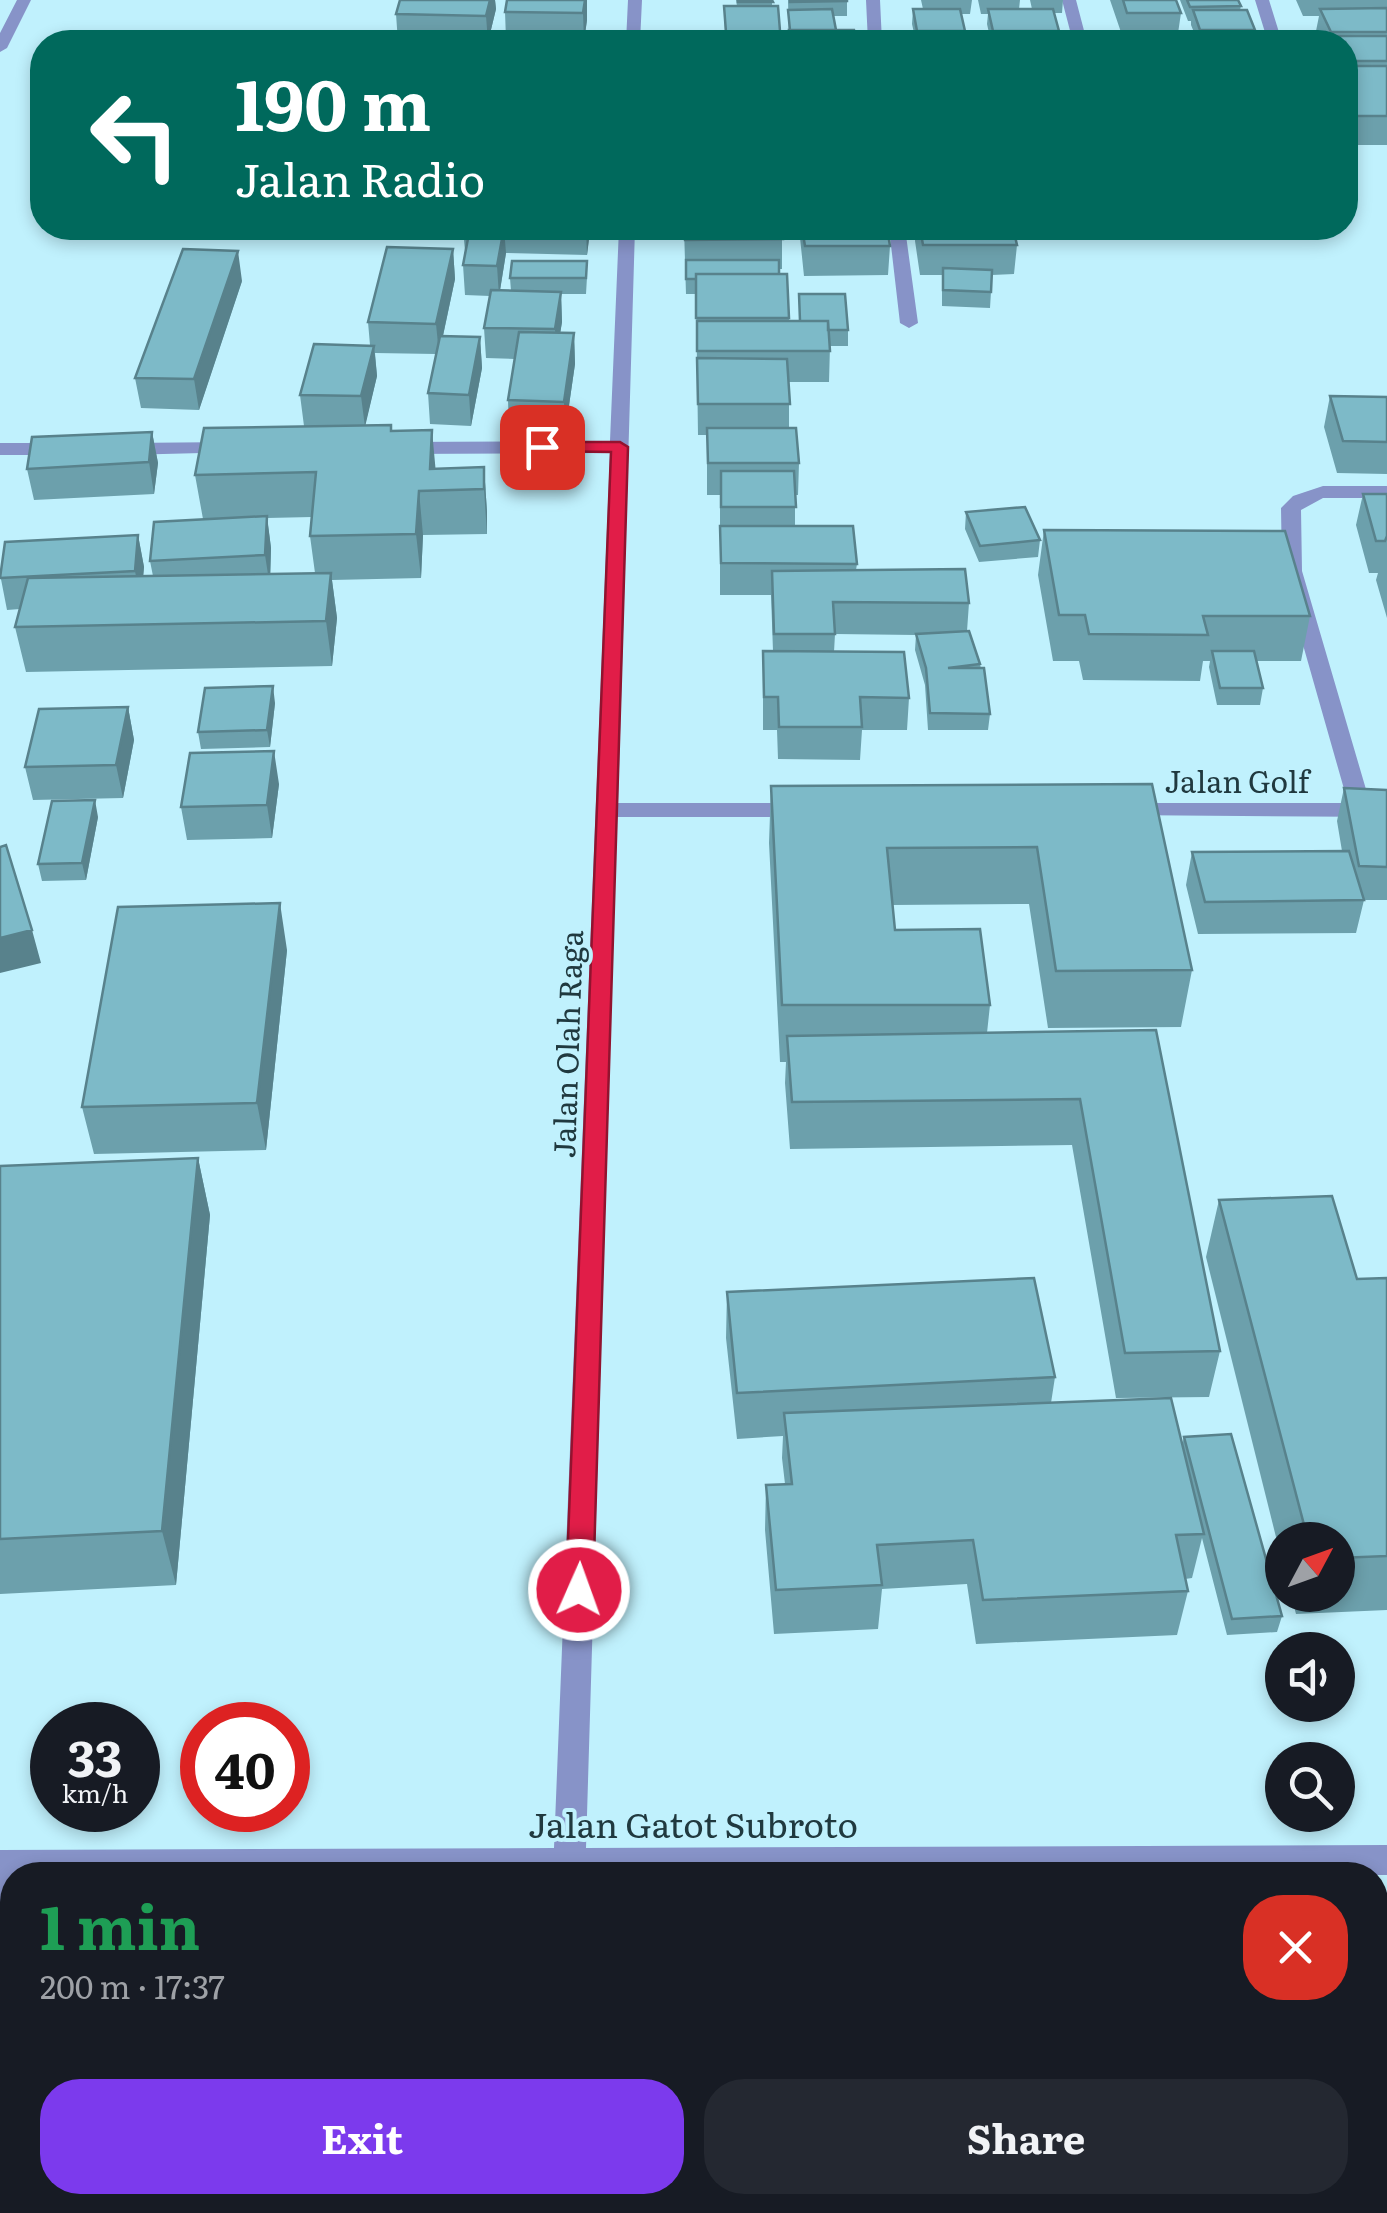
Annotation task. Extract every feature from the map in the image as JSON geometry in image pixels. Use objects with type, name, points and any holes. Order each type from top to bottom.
[{"type":"street","points":[[0,48],[24,0]]},
{"type":"street","points":[[634,30],[635,0]]},
{"type":"street","points":[[873,0],[875,30]]},
{"type":"street","points":[[1068,0],[1077,30]]},
{"type":"street","points":[[1262,0],[1271,30]]},
{"type":"street","name":"Jalan Olah Raga","points":[[570,1862],[627,240]]},
{"type":"street","points":[[899,240],[909,324]]},
{"type":"street","points":[[380,448],[620,447]]},
{"type":"street","points":[[0,449],[260,448]]},
{"type":"street","points":[[1361,810],[1292,571],[1290,508],[1307,494],[1387,492]]},
{"type":"street","points":[[607,810],[825,810]]},
{"type":"street","name":"Jalan Golf","points":[[1103,810],[1387,810]]},
{"type":"street","name":"Jalan Gatot Subroto","points":[[1241,1862],[1387,1860]]},
{"type":"building","points":[[400,0],[490,0],[486,16],[396,14]]},
{"type":"building","points":[[507,0],[585,0],[583,13],[505,12]]},
{"type":"building","points":[[772,0],[773,2],[738,2]]},
{"type":"building","points":[[847,0],[847,1],[790,2]]},
{"type":"building","points":[[1123,0],[1176,0],[1181,13],[1127,13]]},
{"type":"building","points":[[1187,0],[1238,0],[1241,6],[1190,7]]},
{"type":"building","points":[[724,6],[778,6],[780,30],[726,30]]},
{"type":"building","points":[[1387,8],[1387,32],[1330,30],[1320,9]]},
{"type":"building","points":[[832,9],[836,30],[790,30],[788,10]]},
{"type":"building","points":[[913,9],[960,9],[965,30],[917,30]]},
{"type":"building","points":[[988,9],[1053,9],[1059,30],[993,30]]},
{"type":"building","points":[[1193,10],[1247,10],[1255,30],[1200,30]]},
{"type":"building","points":[[1358,36],[1387,36],[1387,61],[1358,61]]},
{"type":"building","points":[[1358,66],[1387,66],[1387,116],[1358,116]]},
{"type":"building","points":[[468,240],[502,240],[497,266],[463,265]]},
{"type":"building","points":[[804,240],[889,240],[890,246],[805,246]]},
{"type":"building","points":[[922,240],[1016,240],[1017,245],[923,245]]},
{"type":"building","points":[[387,247],[453,249],[436,324],[368,322]]},
{"type":"building","points":[[183,249],[238,251],[194,379],[135,378]]},
{"type":"building","points":[[686,260],[779,260],[779,274],[696,274],[696,279],[686,279]]},
{"type":"building","points":[[512,261],[587,261],[586,278],[510,278]]},
{"type":"building","points":[[943,268],[992,270],[991,292],[943,290]]},
{"type":"building","points":[[696,274],[787,274],[789,318],[696,318]]},
{"type":"building","points":[[491,290],[561,292],[555,329],[484,328]]},
{"type":"building","points":[[799,294],[845,294],[848,330],[828,330],[828,321],[800,321]]},
{"type":"building","points":[[697,321],[828,321],[830,351],[697,351]]},
{"type":"building","points":[[519,332],[574,333],[564,402],[508,400]]},
{"type":"building","points":[[440,336],[480,337],[469,395],[428,393]]},
{"type":"building","points":[[314,344],[374,346],[361,396],[300,395]]},
{"type":"building","points":[[697,358],[787,359],[790,404],[698,404]]},
{"type":"building","points":[[1330,396],[1387,397],[1387,442],[1343,441]]},
{"type":"building","points":[[391,425],[391,431],[432,430],[430,469],[484,467],[484,489],[419,491],[416,534],[310,536],[316,472],[195,475],[204,428]]},
{"type":"building","points":[[707,428],[796,428],[799,463],[708,463]]},
{"type":"building","points":[[152,432],[149,462],[27,469],[32,437]]},
{"type":"building","points":[[721,471],[794,471],[796,507],[721,507]]},
{"type":"building","points":[[1363,494],[1387,494],[1385,541],[1376,541]]},
{"type":"building","points":[[1025,507],[1040,540],[980,546],[966,512]]},
{"type":"building","points":[[267,516],[265,555],[150,561],[154,522]]},
{"type":"building","points":[[720,526],[853,526],[857,564],[721,563]]},
{"type":"building","points":[[1044,530],[1285,531],[1310,616],[1203,616],[1208,635],[1089,634],[1085,615],[1059,615]]},
{"type":"building","points":[[138,535],[135,571],[0,578],[5,542]]},
{"type":"building","points":[[965,569],[969,603],[833,602],[835,634],[774,634],[772,571]]},
{"type":"building","points":[[331,573],[326,621],[15,627],[28,578]]},
{"type":"building","points":[[969,631],[980,664],[948,668],[984,668],[990,714],[930,713],[926,668],[916,634]]},
{"type":"building","points":[[763,651],[904,652],[909,698],[860,697],[862,727],[779,727],[778,697],[764,697]]},
{"type":"building","points":[[1212,651],[1254,651],[1263,688],[1220,688]]},
{"type":"building","points":[[273,686],[267,730],[198,732],[205,688]]},
{"type":"building","points":[[128,707],[116,765],[25,767],[39,709]]},
{"type":"building","points":[[274,751],[267,805],[181,807],[190,753]]},
{"type":"building","points":[[1152,784],[1192,970],[1056,971],[1037,847],[887,848],[895,930],[980,929],[990,1005],[782,1005],[771,786]]},
{"type":"building","points":[[1344,788],[1387,790],[1387,867],[1359,866]]},
{"type":"building","points":[[95,800],[82,863],[38,864],[52,801]]},
{"type":"building","points":[[6,845],[32,930],[0,938],[0,847]]},
{"type":"building","points":[[1349,851],[1364,900],[1205,902],[1192,852]]},
{"type":"building","points":[[280,903],[257,1103],[82,1107],[118,907]]},
{"type":"building","points":[[1156,1030],[1220,1351],[1125,1353],[1080,1099],[792,1102],[787,1036]]},
{"type":"building","points":[[198,1158],[162,1531],[0,1539],[0,1166]]},
{"type":"building","points":[[1332,1196],[1357,1279],[1387,1278],[1387,1556],[1355,1557],[1355,1522],[1303,1522],[1219,1200]]},
{"type":"building","points":[[1034,1278],[1055,1377],[737,1393],[727,1292]]},
{"type":"building","points":[[1171,1398],[1204,1534],[1176,1535],[1188,1591],[983,1600],[973,1540],[877,1545],[882,1585],[776,1590],[766,1485],[792,1484],[784,1413]]},
{"type":"building","points":[[1231,1434],[1265,1555],[1265,1612],[1281,1612],[1282,1616],[1232,1619],[1184,1437]]},
{"type":"route","points":[[542,447],[620,447],[579,1590]]}]
